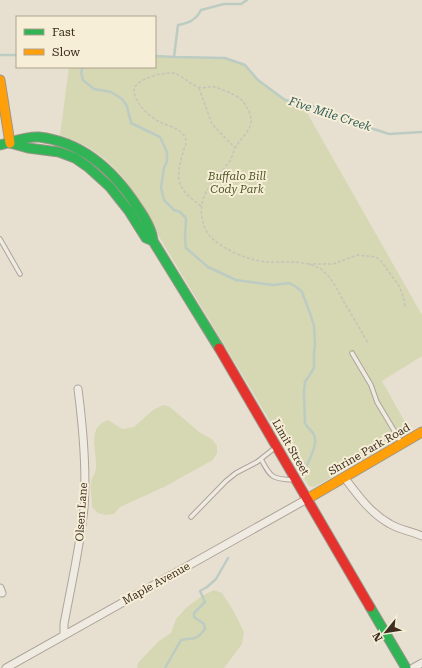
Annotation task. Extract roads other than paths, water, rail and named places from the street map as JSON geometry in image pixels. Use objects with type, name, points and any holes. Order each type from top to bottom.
[{"type":"street","points":[[0,80],[10,143]]},
{"type":"street","name":"Limit Street","points":[[0,145],[31,136],[61,141],[94,157],[108,169],[130,197],[153,233],[153,241],[207,328],[406,668]]},
{"type":"street","name":"Olsen Lane","points":[[64,634],[64,624],[79,545],[84,506],[83,426],[78,389]]},
{"type":"street","name":"Shrine Park Road","points":[[307,499],[422,432]]},
{"type":"street","points":[[344,477],[364,502],[380,518],[401,529],[412,531],[422,530]]},
{"type":"street","name":"Maple Avenue","points":[[6,668],[64,634],[307,499]]},
{"type":"street","points":[[412,531],[422,536]]},
{"type":"street","points":[[413,668],[422,663]]},
{"type":"lane","points":[[0,239],[20,274]]},
{"type":"lane","points":[[352,354],[371,385],[377,402],[401,443]]},
{"type":"lane","points":[[191,517],[226,481],[236,473],[261,459],[276,446]]},
{"type":"lane","points":[[261,459],[268,473],[273,477],[297,481]]},
{"type":"waterway","points":[[174,57],[178,25],[192,20],[201,10],[224,4],[241,4],[247,0]]},
{"type":"waterway","name":"Five Mile Creek","points":[[0,55],[16,55]]},
{"type":"waterway","name":"Five Mile Creek","points":[[156,56],[225,58],[245,65],[258,80],[285,100],[317,107],[349,121],[389,134],[422,132]]},
{"type":"waterway","points":[[83,68],[81,72],[83,80],[94,89],[111,92],[122,99],[127,106],[131,123],[160,137],[167,152],[167,161],[164,168],[161,188],[164,200],[174,210],[180,212],[186,218],[186,248],[208,267],[236,280],[273,285],[289,283],[302,292],[314,326],[315,344],[314,368],[305,382],[304,392],[305,423],[315,437],[314,449],[307,465]]},
{"type":"waterway","points":[[165,668],[181,640],[199,636],[205,629],[204,624],[194,617],[194,613],[205,602],[200,591],[216,579],[228,558]]},
{"type":"park label","name":"Buffalo Bill Cody Park","points":[[237,182]]}]
